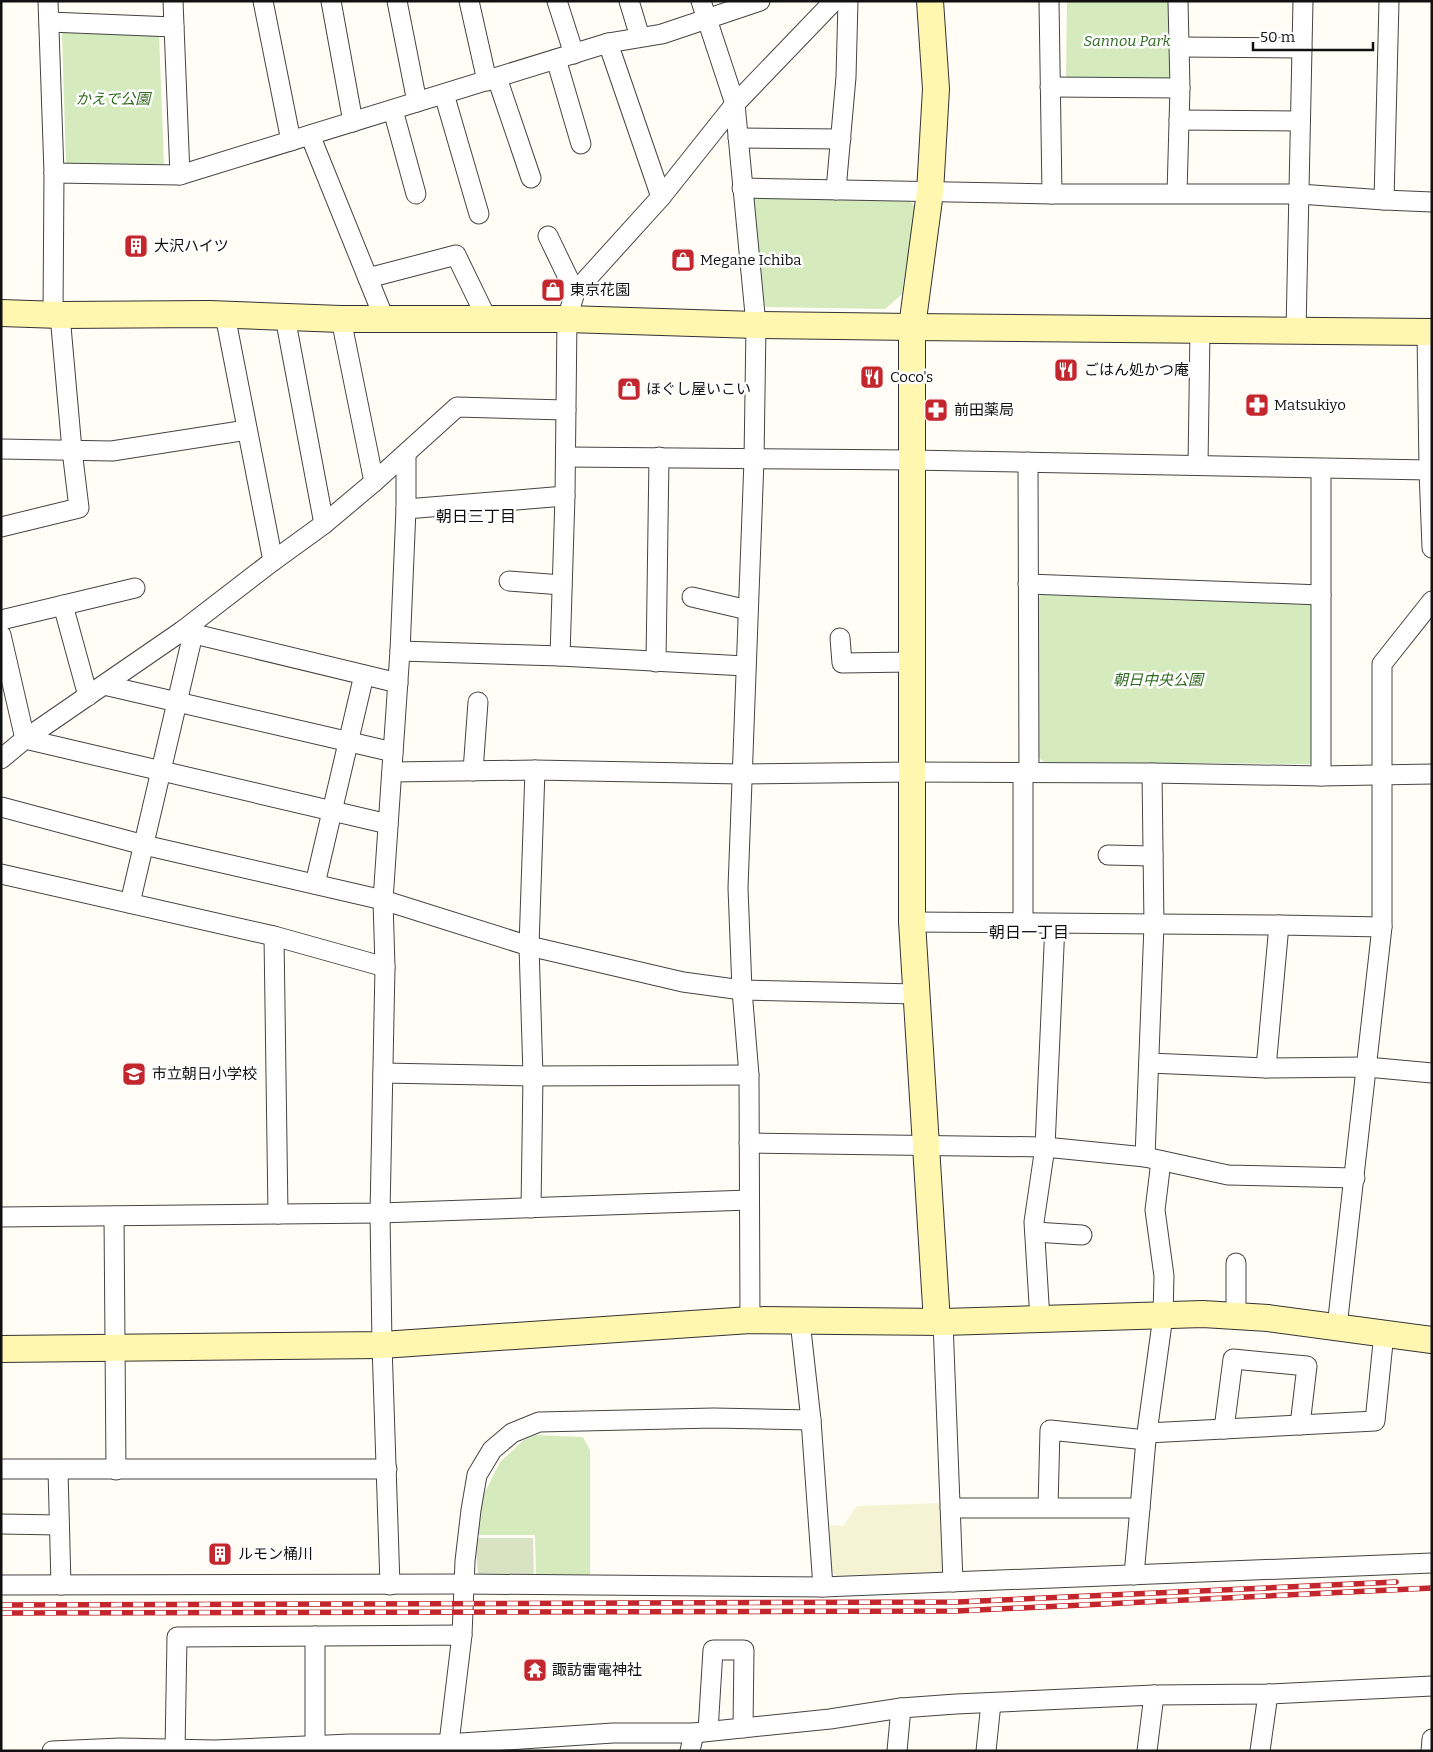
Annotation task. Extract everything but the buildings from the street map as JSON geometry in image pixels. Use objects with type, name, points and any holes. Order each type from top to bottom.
[{"type":"street","points":[[1,527],[79,508],[56,314],[54,173],[48,1]]},
{"type":"street","points":[[173,1],[180,175]]},
{"type":"street","points":[[330,1],[353,122]]},
{"type":"street","points":[[397,1],[417,102]]},
{"type":"street","points":[[469,1],[492,79],[531,178]]},
{"type":"street","points":[[557,1],[581,144]]},
{"type":"street","points":[[630,1],[640,37]]},
{"type":"street","points":[[701,1],[735,104],[756,325],[754,460],[738,888],[742,990],[749,1075],[750,1320]]},
{"type":"street","points":[[54,173],[180,175],[608,43],[662,34],[760,1]]},
{"type":"street","points":[[836,1],[846,77],[836,190]]},
{"type":"street","points":[[560,656],[566,457],[567,319],[575,292],[661,197],[735,104],[836,1]]},
{"type":"street","points":[[930,1],[936,88],[930,192],[912,327],[912,922],[925,1145],[940,1322],[953,1582]]},
{"type":"street","points":[[1049,1],[1052,194]]},
{"type":"street","points":[[1177,193],[1180,88],[1178,1]]},
{"type":"street","points":[[1296,331],[1303,1]]},
{"type":"street","points":[[1384,200],[1389,1]]},
{"type":"street","points":[[265,2],[291,141]]},
{"type":"street","points":[[49,22],[174,27]]},
{"type":"street","points":[[608,43],[661,197]]},
{"type":"street","points":[[1179,47],[1302,48]]},
{"type":"street","points":[[1050,87],[1180,88]]},
{"type":"street","points":[[444,94],[478,214]]},
{"type":"street","points":[[393,110],[416,194]]},
{"type":"street","points":[[1179,120],[1300,120]]},
{"type":"street","points":[[310,135],[384,318]]},
{"type":"street","points":[[738,138],[841,139]]},
{"type":"street","points":[[742,188],[1052,194],[1299,194],[1432,202]]},
{"type":"street","points":[[548,236],[575,292]]},
{"type":"street","points":[[368,278],[456,255],[487,319]]},
{"type":"street","points":[[1,312],[341,318],[567,319],[756,325],[1430,332],[1429,470],[1432,548]]},
{"type":"street","points":[[225,315],[273,561]]},
{"type":"street","points":[[285,317],[324,524]]},
{"type":"street","points":[[341,318],[374,482]]},
{"type":"street","points":[[1198,465],[1200,330]]},
{"type":"street","points":[[1,759],[25,739],[104,685],[188,632],[273,561],[324,524],[406,454],[456,408],[566,410]]},
{"type":"street","points":[[1,449],[112,451],[247,430]]},
{"type":"street","points":[[390,1585],[382,1345],[380,1213],[385,967],[383,900],[400,651],[406,509],[406,454]]},
{"type":"street","points":[[566,457],[911,460],[1429,470]]},
{"type":"street","points":[[656,662],[659,457]]},
{"type":"street","points":[[1023,922],[1028,462]]},
{"type":"street","points":[[1321,469],[1321,776]]},
{"type":"street","points":[[406,509],[565,496]]},
{"type":"street","points":[[509,581],[562,585]]},
{"type":"street","points":[[1028,584],[1321,594]]},
{"type":"street","points":[[1,620],[135,588]]},
{"type":"street","points":[[692,597],[748,610]]},
{"type":"street","points":[[1337,1327],[1382,927],[1382,664],[1432,601]]},
{"type":"street","points":[[63,605],[88,696]]},
{"type":"street","points":[[188,632],[398,683]]},
{"type":"street","points":[[130,903],[177,702],[188,632]]},
{"type":"street","points":[[1,635],[25,739]]},
{"type":"street","points":[[840,638],[842,663],[911,662]]},
{"type":"street","points":[[400,651],[560,656],[746,666]]},
{"type":"street","points":[[315,884],[364,675]]},
{"type":"street","points":[[104,685],[393,752]]},
{"type":"street","points":[[473,771],[478,702]]},
{"type":"street","points":[[25,739],[388,824]]},
{"type":"street","points":[[392,772],[535,770],[741,774],[911,772],[1383,776],[1432,774]]},
{"type":"street","points":[[531,1208],[533,1076],[529,946],[535,770]]},
{"type":"street","points":[[1134,1575],[1146,1436],[1163,1316],[1164,1276],[1156,1210],[1149,1063],[1154,925],[1152,773]]},
{"type":"street","points":[[1,807],[144,845],[383,900],[529,946],[683,982],[742,990],[916,994]]},
{"type":"street","points":[[1108,855],[1153,856]]},
{"type":"street","points":[[1,874],[274,936],[385,967]]},
{"type":"street","points":[[912,922],[1382,927]]},
{"type":"street","points":[[1040,1320],[1034,1222],[1045,1146],[1055,924]]},
{"type":"street","points":[[1266,1068],[1279,925]]},
{"type":"street","points":[[274,936],[278,1214]]},
{"type":"street","points":[[1149,1063],[1266,1068],[1366,1067],[1432,1073]]},
{"type":"street","points":[[383,1073],[533,1076],[749,1075]]},
{"type":"street","points":[[749,1143],[1045,1146],[1153,1159],[1228,1175],[1355,1178]]},
{"type":"street","points":[[1,1217],[380,1213],[749,1200]]},
{"type":"street","points":[[114,1216],[116,1470]]},
{"type":"street","points":[[1035,1232],[1082,1235]]},
{"type":"street","points":[[1236,1263],[1236,1316]]},
{"type":"street","points":[[1,1349],[382,1345],[750,1320],[940,1322],[1203,1314],[1268,1318],[1432,1340]]},
{"type":"street","points":[[800,1321],[811,1420],[823,1587]]},
{"type":"street","points":[[1048,1507],[1050,1430],[1146,1436],[1224,1429],[1374,1421],[1384,1333]]},
{"type":"street","points":[[1224,1429],[1233,1359],[1307,1366],[1300,1425]]},
{"type":"street","points":[[449,1743],[462,1635],[470,1518],[477,1475],[492,1450],[512,1433],[539,1422],[714,1418],[811,1420]]},
{"type":"street","points":[[1,1469],[387,1469]]},
{"type":"street","points":[[58,1470],[60,1585]]},
{"type":"street","points":[[950,1508],[1140,1508]]},
{"type":"street","points":[[1,1524],[59,1525]]},
{"type":"street","points":[[1,1585],[464,1584],[823,1587],[1432,1563]]},
{"type":"street","points":[[175,1750],[177,1637],[462,1635]]},
{"type":"street","points":[[315,1636],[315,1746]]},
{"type":"street","points":[[697,1738],[714,1650],[744,1650],[743,1728]]},
{"type":"street","points":[[52,1751],[120,1749],[216,1750],[315,1746],[350,1748],[449,1743],[478,1746],[697,1738],[743,1728],[830,1719],[901,1708],[1154,1695],[1268,1694],[1432,1686]]},
{"type":"street","points":[[1260,1751],[1268,1694]]},
{"type":"street","points":[[1147,1751],[1154,1695]]},
{"type":"street","points":[[986,1751],[991,1703]]},
{"type":"street","points":[[897,1751],[901,1708]]},
{"type":"street","points":[[1431,1751],[1432,1739]]},
{"type":"shaded area","points":[[942,1503],[945,1567],[942,1575],[839,1582],[831,1568],[830,1525],[843,1526],[857,1506]]},
{"type":"green space","name":"Sannou Park","points":[[1067,1],[1173,1],[1171,83],[1066,80]]},
{"type":"green space","name":"かえで公園","points":[[62,33],[159,34],[164,164],[66,164]]},
{"type":"green space","points":[[756,196],[909,200],[915,207],[902,294],[885,309],[767,307],[760,302],[751,204]]},
{"type":"green space","name":"朝日中央公園","points":[[1041,595],[1308,599],[1314,604],[1314,760],[1311,764],[1044,762],[1035,755],[1035,601]]},
{"type":"green space","points":[[536,1435],[583,1437],[590,1450],[590,1576],[536,1577],[535,1535],[472,1535],[474,1514],[500,1462],[524,1440]]},
{"type":"green space","points":[[475,1538],[533,1538],[534,1578],[478,1576]]},
{"type":"railway","points":[[1,1605],[958,1602],[1396,1582]]},
{"type":"railway","points":[[1,1613],[957,1611],[1432,1588]]},
{"type":"place","name":"大沢ハイツ","points":[[136,246]]},
{"type":"place","name":"Megane Ichiba","points":[[683,260]]},
{"type":"place","name":"東京花園","points":[[553,290]]},
{"type":"place","name":"ごはん処かつ庵","points":[[1066,370]]},
{"type":"place","name":"Coco's","points":[[872,377]]},
{"type":"place","name":"ほぐし屋いこい","points":[[629,389]]},
{"type":"place","name":"Matsukiyo","points":[[1257,405]]},
{"type":"place","name":"前田薬局","points":[[936,410]]},
{"type":"place","name":"市立朝日小学校","points":[[134,1074]]},
{"type":"place","name":"ルモン桶川","points":[[220,1554]]},
{"type":"place","name":"諏訪雷電神社","points":[[535,1670]]},
{"type":"district","name":"朝日三丁目","points":[[476,516]]},
{"type":"district","name":"朝日一丁目","points":[[1029,932]]}]
